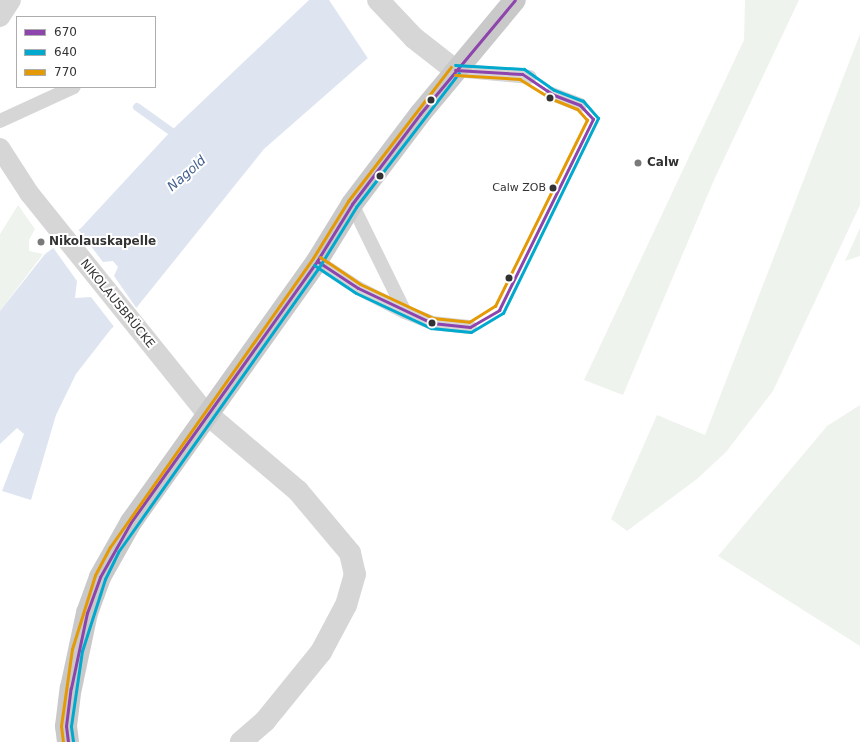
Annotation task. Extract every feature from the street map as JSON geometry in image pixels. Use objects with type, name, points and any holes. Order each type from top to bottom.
[{"type":"main road","points":[[65,737],[77,650],[100,577],[131,522],[317,261],[352,204],[455,70],[515,0]]},
{"type":"street","points":[[0,17],[11,0]]},
{"type":"street","points":[[378,0],[409,32],[455,70]]},
{"type":"street","name":"NIKOLAUSBRÜCKE","points":[[0,148],[29,193],[129,320],[207,414]]},
{"type":"street","points":[[207,414],[298,491],[350,553],[355,574],[346,605],[321,652],[265,721],[241,742]]},
{"type":"lane","points":[[455,70],[530,77]]},
{"type":"lane","points":[[0,121],[72,88]]},
{"type":"lane","points":[[552,94],[580,105]]},
{"type":"lane","points":[[352,204],[405,312]]},
{"type":"lane","points":[[317,261],[358,288],[405,312],[432,323],[470,327]]},
{"type":"shaded area","points":[[745,0],[799,0],[714,180],[623,395],[584,380],[744,40]]},
{"type":"shaded area","points":[[860,34],[860,205],[773,391],[726,452],[697,479],[627,531],[611,519],[657,415],[705,435]]},
{"type":"shaded area","points":[[18,205],[35,229],[29,240],[29,251],[43,254],[0,311],[0,234]]},
{"type":"shaded area","points":[[860,228],[860,256],[845,261]]},
{"type":"shaded area","points":[[860,405],[860,646],[718,556],[827,426]]},
{"type":"water","name":"Nagold","points":[[309,0],[434,0],[264,149],[137,307],[111,329],[76,374],[56,415],[31,500],[2,491],[24,434],[17,428],[0,444],[0,311],[45,254],[81,228],[171,131]]},
{"type":"pier","points":[[329,0],[436,0],[369,60]]},
{"type":"pier","points":[[77,228],[103,262],[113,261],[118,267],[114,276],[137,309],[115,328],[91,297],[75,298],[77,281],[52,246]]},
{"type":"waterway","points":[[137,107],[179,137]]},
{"type":"transit line","name":"670","points":[[68,742],[66,726],[71,688],[87,613],[100,577],[131,522],[317,261],[352,204],[420,114],[515,0]]},
{"type":"transit line","name":"640","points":[[314,265],[356,293],[431,328],[471,332],[503,313],[598,118],[583,101],[554,90],[524,69],[455,65]]},
{"type":"transit line","name":"770","points":[[63,742],[61,726],[72,649],[95,575],[110,547],[313,258],[348,201],[451,67]]},
{"type":"transit line","name":"670","points":[[317,261],[358,288],[432,323],[470,327],[499,310],[593,119],[580,105],[552,94],[522,74],[455,70]]},
{"type":"transit line","name":"640","points":[[73,741],[71,726],[82,651],[105,579],[118,552],[321,264],[356,207],[459,73]]},
{"type":"transit line","name":"770","points":[[320,257],[360,284],[433,318],[469,322],[495,306],[587,120],[577,109],[550,98],[520,79],[455,75]]},
{"type":"place","name":"Calw","points":[[638,163]]},
{"type":"place","name":"Calw ZOB","points":[[553,188]]},
{"type":"place","name":"Nikolauskapelle","points":[[41,242]]}]
